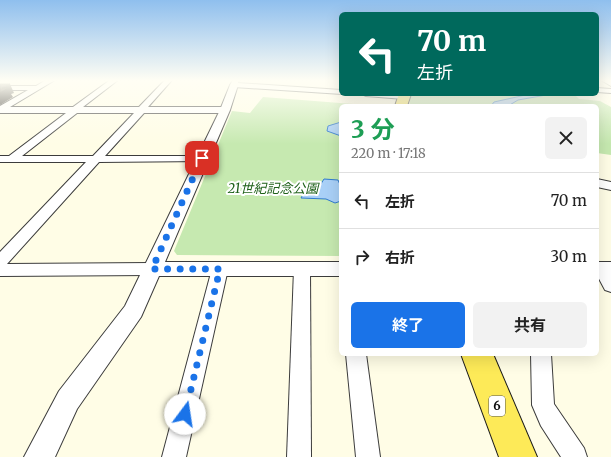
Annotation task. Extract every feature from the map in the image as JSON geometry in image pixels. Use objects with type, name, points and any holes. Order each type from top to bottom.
[{"type":"main road","name":"6","points":[[478,356],[518,457]]},
{"type":"street","points":[[15,101],[0,110],[225,110]]},
{"type":"street","points":[[0,168],[87,101]]},
{"type":"street","points":[[0,262],[149,101]]},
{"type":"street","points":[[39,457],[68,400],[133,311],[228,101]]},
{"type":"street","points":[[0,159],[202,158]]},
{"type":"street","points":[[599,183],[611,186]]},
{"type":"street","points":[[174,457],[220,269]]},
{"type":"street","points":[[299,457],[302,269]]},
{"type":"street","points":[[0,270],[339,269]]},
{"type":"street","points":[[603,269],[611,286]]},
{"type":"street","points":[[356,356],[368,457]]},
{"type":"street","points":[[541,356],[543,405],[549,418],[575,457]]},
{"type":"green space","name":"21世紀記念公園","points":[[259,101],[319,101],[353,104],[339,104],[339,256],[177,255],[174,251],[232,111],[250,113]]},
{"type":"green space","points":[[410,101],[601,101],[611,107],[611,155],[599,153],[599,104],[409,104]]},
{"type":"water","points":[[516,101],[511,104],[492,104],[494,102]]},
{"type":"water","points":[[339,123],[339,135],[327,131],[328,126]]},
{"type":"water","points":[[324,179],[338,180],[339,202],[335,203],[326,199],[301,198],[304,193],[319,187]]},
{"type":"route","points":[[185,414],[220,269],[152,269],[202,158]]}]
